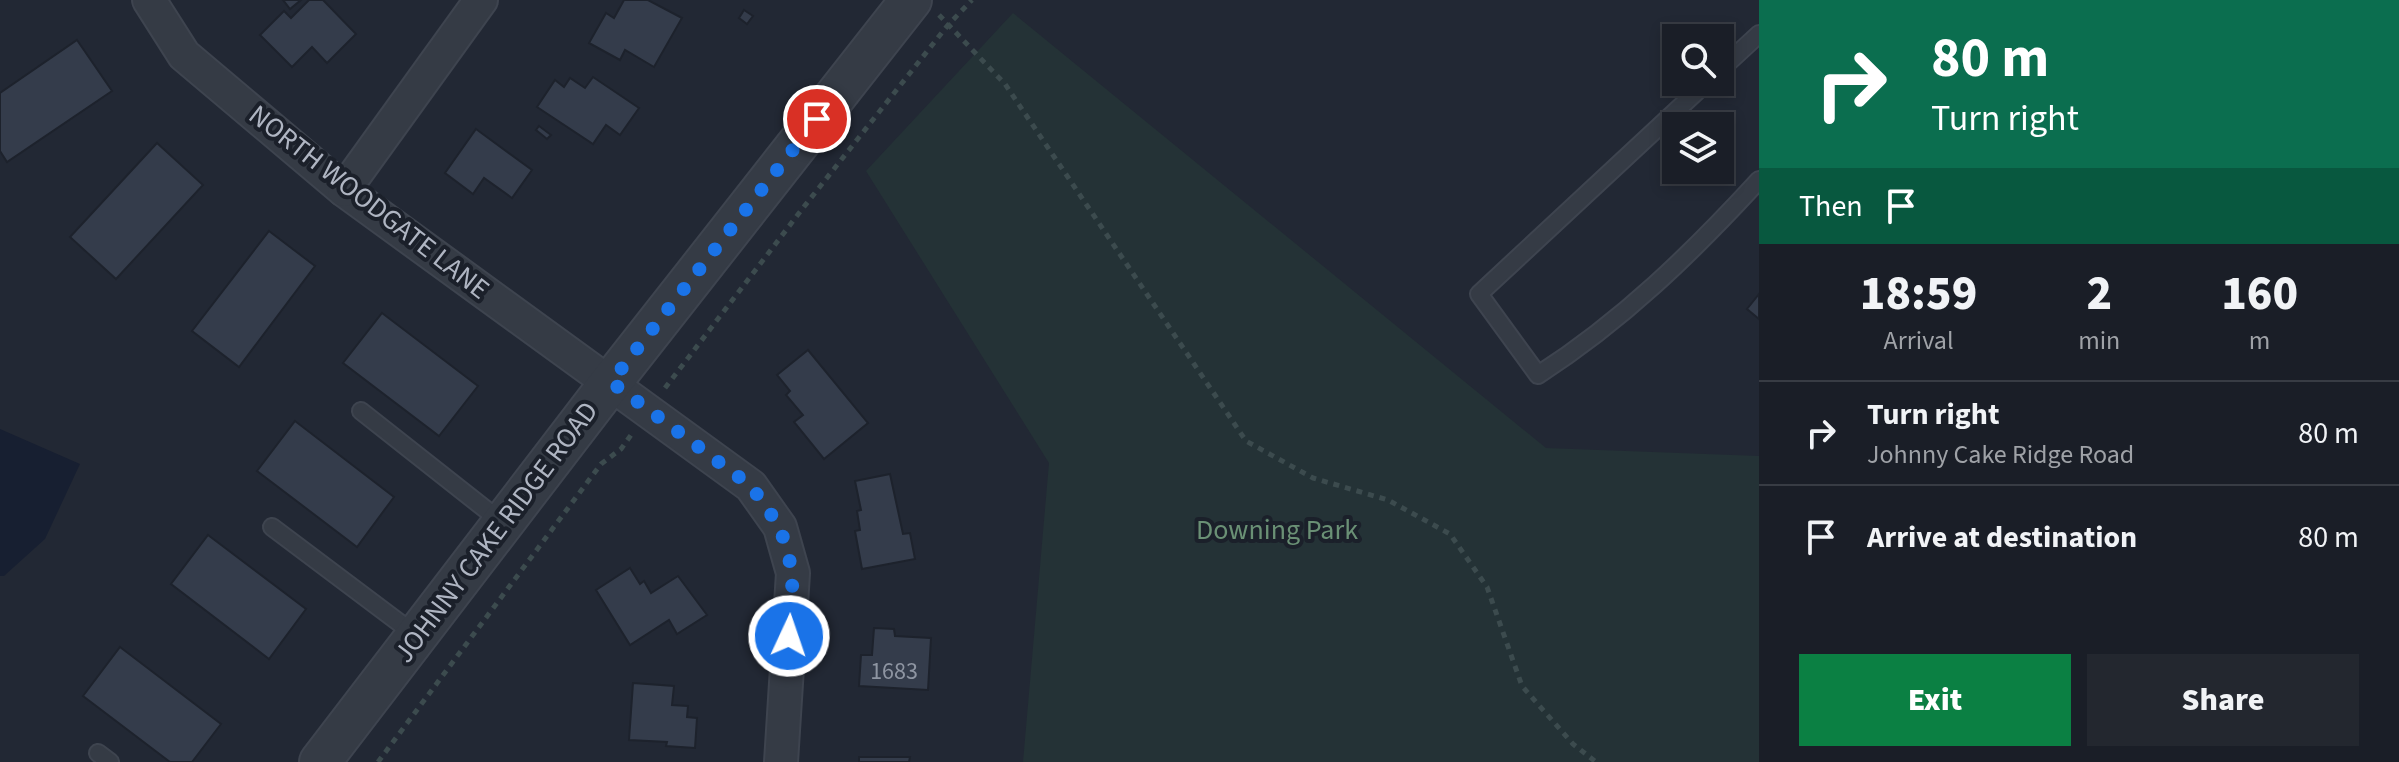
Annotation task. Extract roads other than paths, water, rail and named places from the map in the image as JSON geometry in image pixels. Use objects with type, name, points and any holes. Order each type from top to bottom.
[{"type":"street","name":"NORTH WOODGATE LANE","points":[[149,0],[184,55],[344,190],[751,486],[780,527],[793,573],[781,762]]},
{"type":"street","points":[[344,190],[481,0]]},
{"type":"street","name":"JOHNNY CAKE RIDGE ROAD","points":[[320,762],[611,382],[922,4]]},
{"type":"lane","points":[[1734,57],[1759,34]]},
{"type":"lane","points":[[1692,96],[1479,294],[1538,375],[1583,346],[1696,248],[1759,180]]},
{"type":"lane","points":[[361,411],[503,523]]},
{"type":"lane","points":[[272,527],[417,636]]},
{"type":"water","points":[[0,429],[80,464],[45,539],[4,576],[0,576]]},
{"type":"park label","name":"Downing Park","points":[[1277,530]]}]
